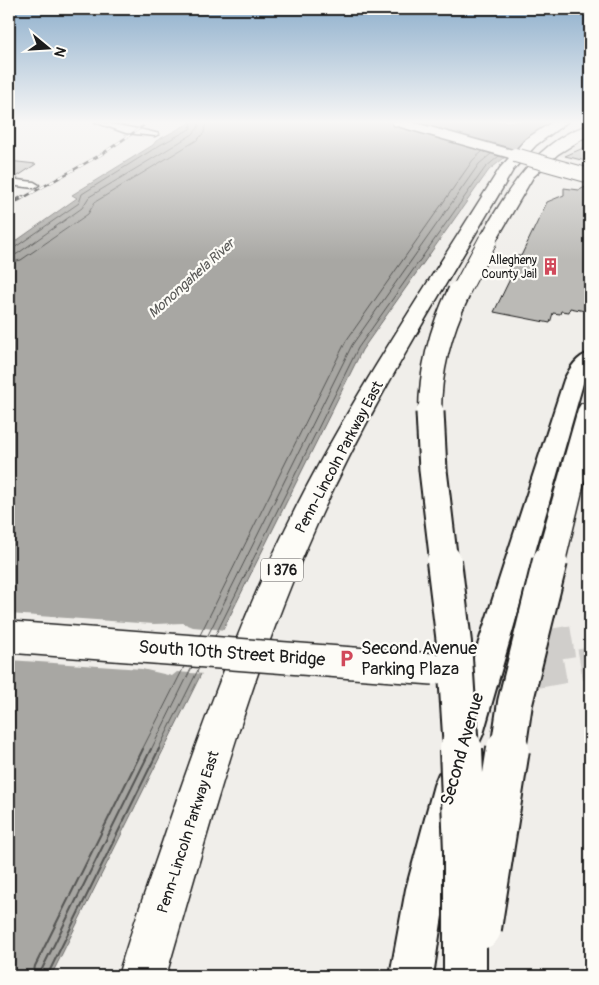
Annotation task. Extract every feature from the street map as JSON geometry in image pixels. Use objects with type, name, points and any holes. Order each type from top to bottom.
[{"type":"highway","name":"Penn-Lincoln Parkway East","points":[[142,976],[212,757],[266,609],[295,542],[322,483],[362,409],[507,168]]},
{"type":"highway","points":[[492,194],[516,168]]},
{"type":"highway","points":[[465,976],[465,833],[460,723],[454,642],[432,458],[430,409],[434,368],[442,332],[458,293],[531,168]]},
{"type":"highway","points":[[525,176],[534,168]]},
{"type":"highway","points":[[544,168],[590,182]]},
{"type":"highway","points":[[561,168],[590,176]]},
{"type":"highway","points":[[576,168],[590,171]]},
{"type":"highway","points":[[473,976],[503,766],[515,703],[590,409]]},
{"type":"main road","name":"Second Avenue","points":[[411,976],[426,889],[440,825],[485,667],[574,380],[579,370],[590,359]]},
{"type":"main road","name":"South 10th Street Bridge","points":[[9,637],[433,668],[485,667],[538,660]]},
{"type":"street","points":[[9,182],[34,185]]},
{"type":"water","name":"Monongahela River","points":[[116,168],[492,168],[362,350],[51,976],[9,976],[9,246],[77,198],[72,195]]},
{"type":"pier","points":[[9,614],[154,624],[183,623],[193,627],[226,630],[204,674],[177,672],[172,676],[142,669],[9,660]]},
{"type":"building","points":[[9,168],[30,168],[15,178],[9,177]]},
{"type":"building","name":"Allegheny County Jail","points":[[590,185],[590,312],[570,308],[569,312],[553,313],[550,323],[494,312],[510,279],[506,278],[517,256],[521,256],[547,202],[564,195],[564,188],[579,190]]},
{"type":"tunnel","points":[[542,646],[590,638]]},
{"type":"tunnel","points":[[534,673],[590,663]]},
{"type":"railway","points":[[21,199],[77,168]]},
{"type":"railway","points":[[9,205],[23,197]]},
{"type":"place","name":"Allegheny County Jail","points":[[551,267]]},
{"type":"place","name":"Second Avenue Parking Plaza","points":[[347,658]]}]
